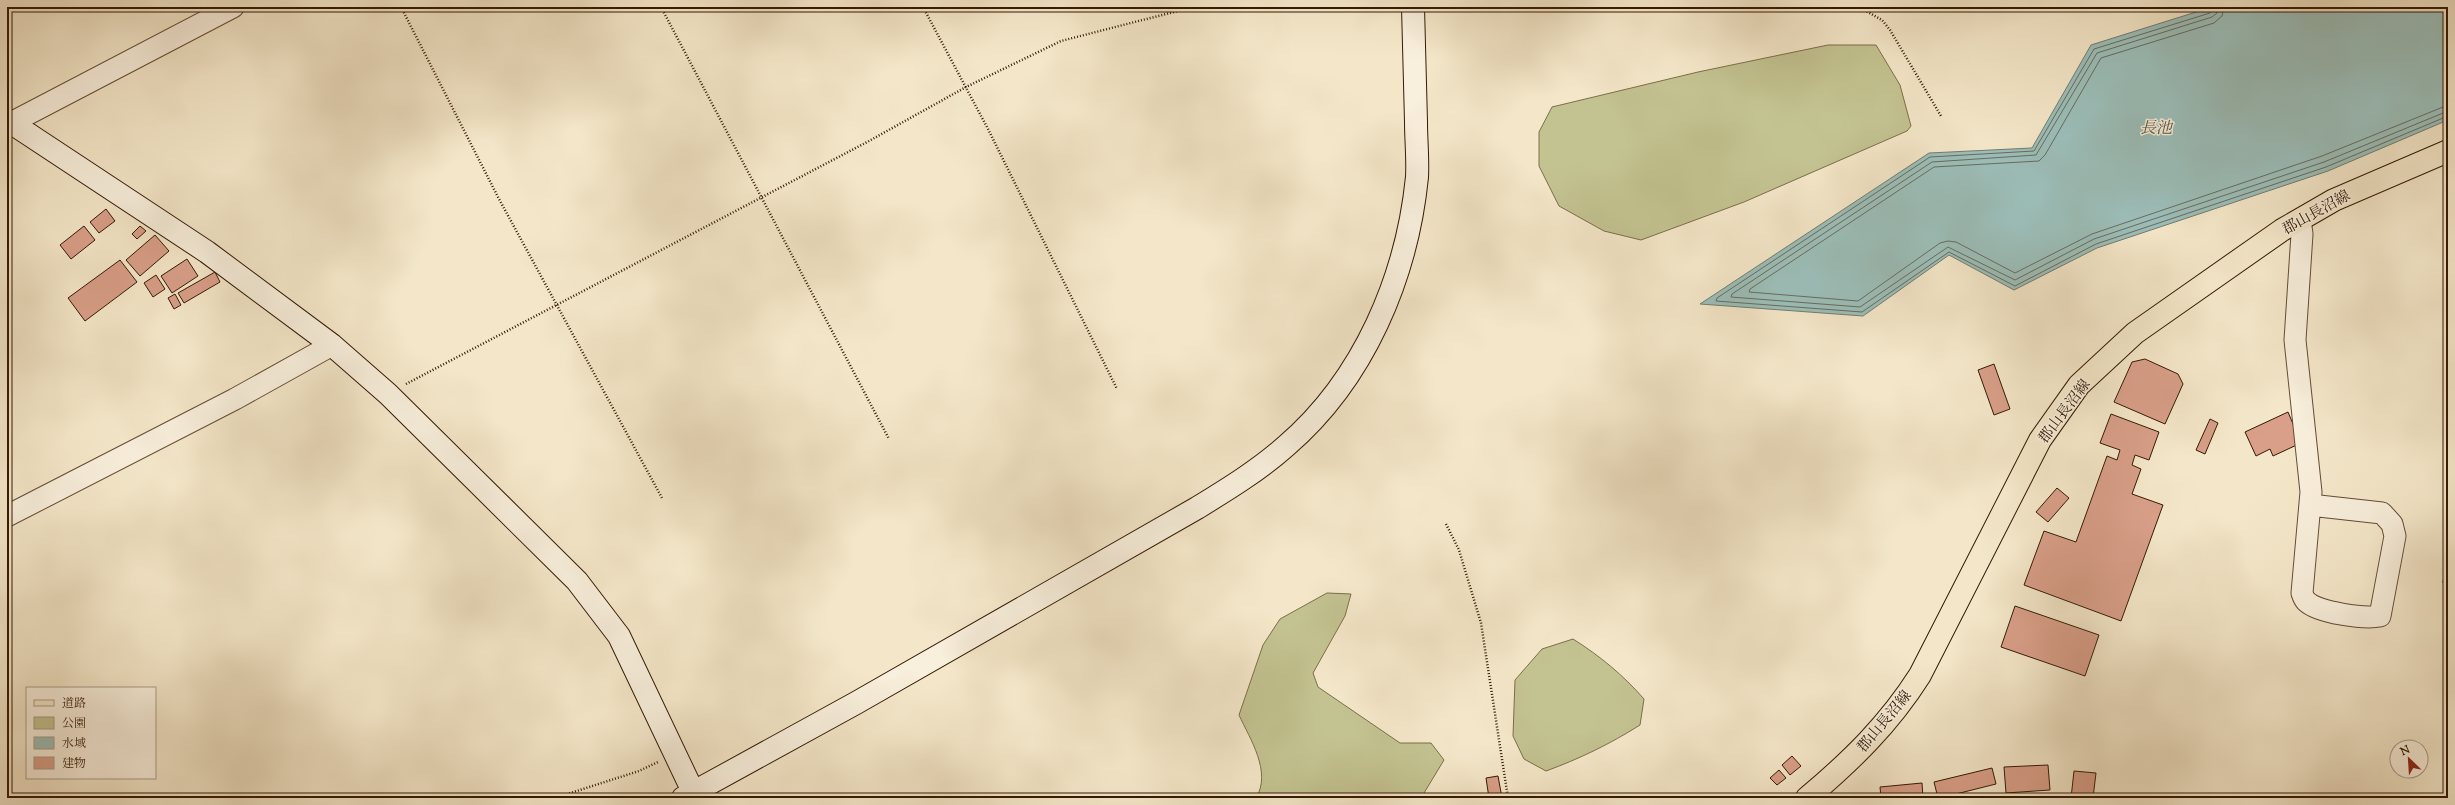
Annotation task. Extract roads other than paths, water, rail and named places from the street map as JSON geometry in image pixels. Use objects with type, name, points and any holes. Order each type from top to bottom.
[{"type":"main road","name":"郡山長沼線","points":[[1807,798],[1871,740],[1900,707],[1920,675],[2040,440],[2079,385],[2135,333],[2300,220],[2334,200],[2448,151]]},
{"type":"street","points":[[233,7],[8,122],[207,252],[332,345],[388,394],[577,581],[619,636],[675,754],[691,796],[1197,508],[1257,469],[1287,445],[1308,424],[1352,368],[1380,321],[1404,249],[1417,176],[1413,7]]},
{"type":"street","points":[[2300,220],[2302,234],[2296,340],[2311,492],[2302,593],[2305,600],[2327,610],[2370,618],[2380,616],[2395,536],[2390,520],[2382,513],[2310,506]]},
{"type":"street","points":[[7,516],[234,400],[332,345]]},
{"type":"water","name":"長池","points":[[2212,7],[2448,7],[2448,120],[2328,171],[2097,248],[2014,290],[1949,255],[1863,316],[1700,304],[1929,153],[2032,148],[2091,45]]}]
